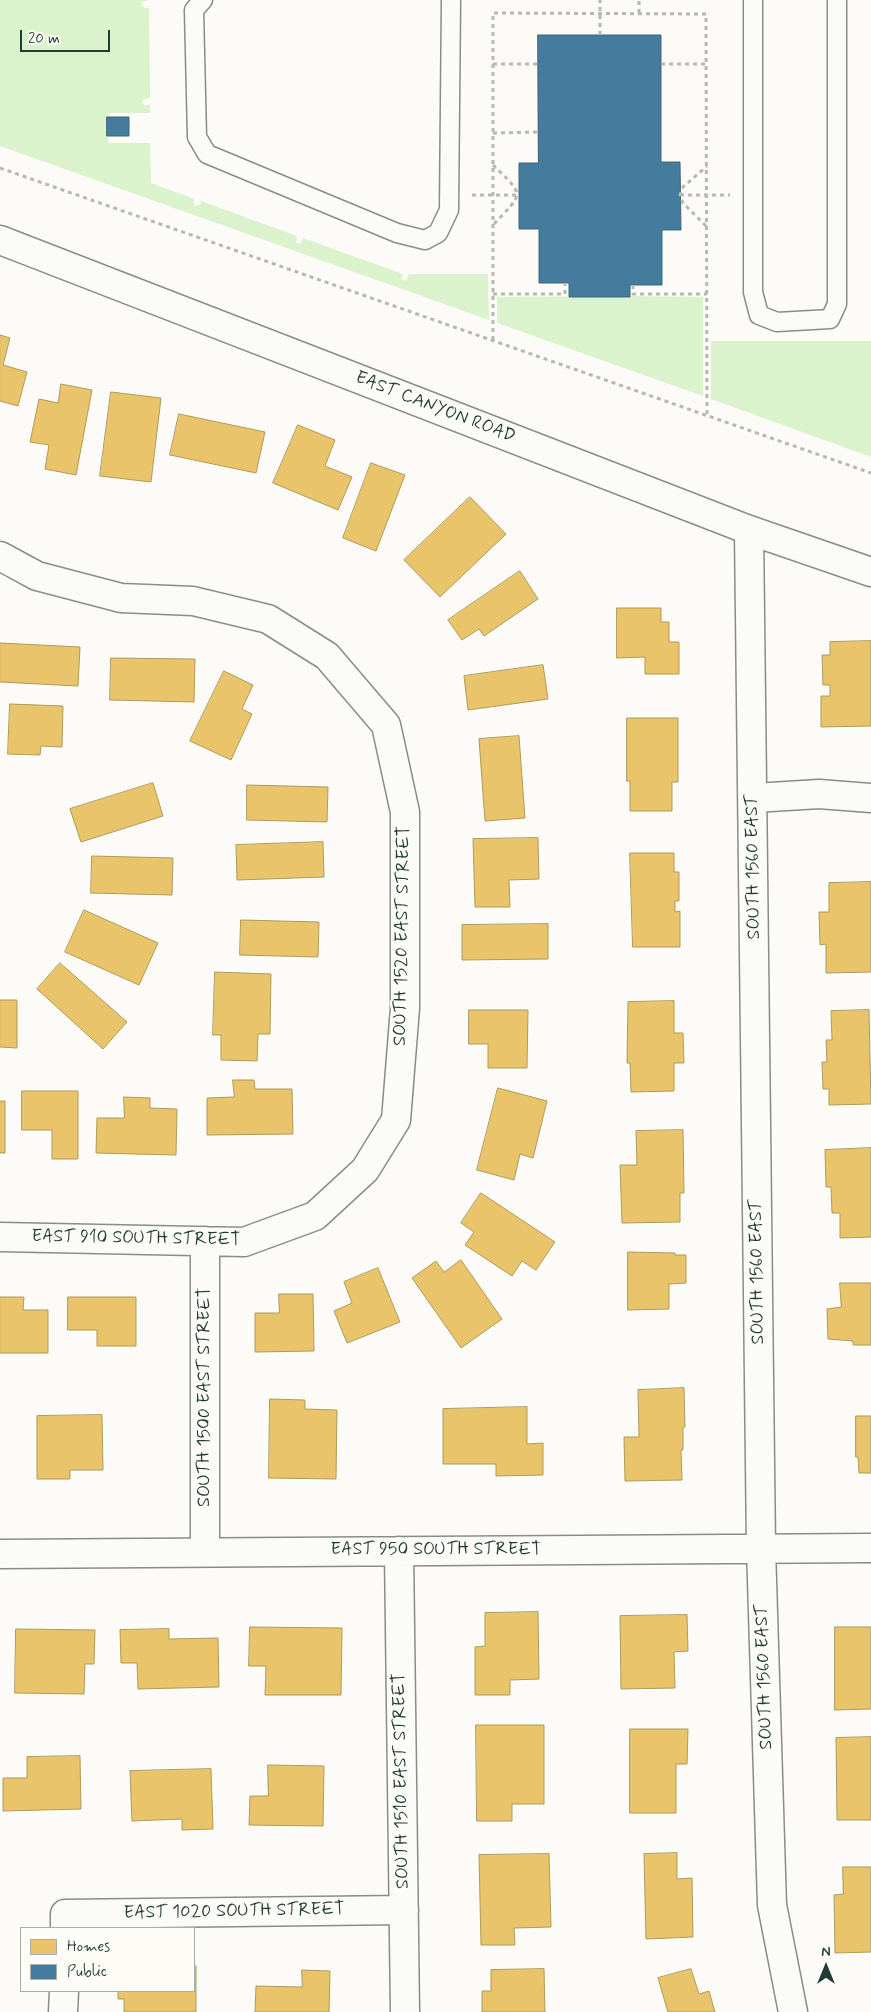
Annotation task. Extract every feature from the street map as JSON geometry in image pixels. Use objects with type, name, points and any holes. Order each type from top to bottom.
[{"type":"street","name":"EAST CANYON ROAD","points":[[0,240],[749,530],[871,572]]},
{"type":"street","name":"SOUTH 1560 EAST","points":[[749,530],[754,798],[761,1548],[772,1905],[793,2012]]},
{"type":"street","name":"SOUTH 1520 EAST STREET","points":[[0,556],[37,576],[121,598],[193,600],[268,620],[327,656],[386,725],[405,812],[405,1008],[396,1120],[365,1170],[346,1187]]},
{"type":"street","points":[[754,798],[819,794],[871,798]]},
{"type":"street","name":"EAST 910 SOUTH STREET","points":[[0,1238],[244,1242],[315,1216],[346,1187]]},
{"type":"street","name":"SOUTH 1500 EAST STREET","points":[[205,1241],[205,1552]]},
{"type":"street","name":"EAST 950 SOUTH STREET","points":[[0,1554],[871,1548]]},
{"type":"street","name":"SOUTH 1510 EAST STREET","points":[[399,1551],[405,2012]]},
{"type":"street","name":"EAST 1020 SOUTH STREET","points":[[65,1921],[404,1910]]},
{"type":"street","points":[[64,1992],[64,2012]]},
{"type":"lane","points":[[203,0],[194,10],[197,137],[207,154],[397,233],[425,240],[438,233],[449,210],[451,0]]},
{"type":"lane","points":[[753,0],[753,292],[759,315],[777,322],[830,319],[837,304],[837,0]]},
{"type":"path","points":[[600,0],[600,35]]},
{"type":"path","points":[[639,13],[640,0]]},
{"type":"path","points":[[493,340],[492,13],[706,14],[707,415]]},
{"type":"path","points":[[492,64],[538,64]]},
{"type":"path","points":[[661,64],[706,64]]},
{"type":"path","points":[[492,133],[538,132]]},
{"type":"path","points":[[492,165],[517,188],[518,195],[516,201],[492,225]]},
{"type":"path","points":[[680,195],[684,187],[707,166]]},
{"type":"path","points":[[0,168],[871,473]]},
{"type":"path","points":[[492,194],[518,195]]},
{"type":"path","points":[[680,195],[753,195]]},
{"type":"path","points":[[680,195],[684,203],[707,227]]},
{"type":"path","points":[[493,294],[565,294],[565,283]]},
{"type":"path","points":[[633,285],[633,294],[707,294]]},
{"type":"green space","points":[[0,0],[149,0],[141,2],[144,8],[149,8],[150,98],[142,100],[144,105],[150,105],[150,113],[109,113],[107,136],[109,143],[150,143],[151,183],[194,199],[194,206],[200,205],[201,201],[297,236],[296,243],[300,244],[303,238],[403,274],[401,279],[406,281],[409,274],[488,274],[489,320],[0,146]]},
{"type":"green space","points":[[497,297],[703,297],[703,396],[497,323]]},
{"type":"green space","points":[[711,341],[871,341],[871,457],[711,399]]},
{"type":"building: Homes","points":[[0,335],[10,338],[3,365],[27,372],[18,406],[0,401]]},
{"type":"building: Homes","points":[[61,384],[92,390],[76,475],[45,469],[49,445],[30,442],[39,399],[58,403]]},
{"type":"building: Homes","points":[[111,392],[161,398],[151,482],[100,476]]},
{"type":"building: Homes","points":[[179,414],[265,432],[256,473],[170,455]]},
{"type":"building: Homes","points":[[298,425],[335,440],[325,466],[352,477],[338,510],[273,483]]},
{"type":"building: Homes","points":[[371,463],[405,475],[376,551],[343,538]]},
{"type":"building: Homes","points":[[470,497],[506,534],[440,597],[404,560]]},
{"type":"building: Homes","points":[[520,571],[538,599],[484,636],[479,629],[462,640],[448,620]]},
{"type":"building: Homes","points":[[617,608],[661,608],[661,622],[669,622],[669,642],[679,642],[679,674],[645,674],[645,657],[617,658]]},
{"type":"building: Homes","points":[[871,641],[871,726],[821,727],[821,696],[830,696],[830,685],[823,685],[822,655],[830,655],[830,642]]},
{"type":"building: Homes","points":[[0,643],[80,647],[78,686],[0,682]]},
{"type":"building: Homes","points":[[111,658],[195,659],[194,702],[110,700]]},
{"type":"building: Homes","points":[[543,665],[548,699],[468,710],[464,676]]},
{"type":"building: Homes","points":[[224,671],[253,685],[242,709],[252,714],[231,760],[190,741]]},
{"type":"building: Homes","points":[[10,704],[63,706],[62,747],[41,746],[40,755],[8,754]]},
{"type":"building: Homes","points":[[627,718],[678,718],[678,782],[672,782],[672,811],[630,811],[630,781],[627,781]]},
{"type":"building: Homes","points":[[519,736],[525,818],[485,821],[479,739]]},
{"type":"building: Homes","points":[[153,783],[163,816],[81,842],[70,809]]},
{"type":"building: Homes","points":[[247,785],[328,787],[327,822],[247,820]]},
{"type":"building: Homes","points":[[538,838],[539,879],[509,880],[510,907],[475,907],[473,839]]},
{"type":"building: Homes","points":[[323,842],[324,877],[237,880],[236,845]]},
{"type":"building: Homes","points":[[630,853],[674,853],[674,872],[679,872],[679,901],[675,901],[675,912],[680,911],[680,947],[633,947]]},
{"type":"building: Homes","points":[[92,856],[173,858],[172,895],[91,893]]},
{"type":"building: Homes","points":[[871,882],[871,972],[826,973],[826,944],[820,945],[819,912],[829,912],[829,883]]},
{"type":"building: Homes","points":[[84,910],[158,943],[139,985],[65,952]]},
{"type":"building: Homes","points":[[241,920],[319,922],[318,957],[240,955]]},
{"type":"building: Homes","points":[[548,924],[548,959],[462,960],[462,925]]},
{"type":"building: Homes","points":[[60,963],[127,1022],[103,1049],[37,989]]},
{"type":"building: Homes","points":[[215,972],[271,974],[270,1034],[258,1034],[257,1061],[221,1060],[221,1035],[213,1035]]},
{"type":"building: Homes","points":[[0,1000],[17,1000],[17,1048],[0,1047]]},
{"type":"building: Homes","points":[[674,1001],[674,1033],[683,1033],[684,1063],[674,1063],[674,1091],[631,1092],[630,1063],[627,1063],[628,1002]]},
{"type":"building: Homes","points":[[469,1010],[528,1010],[527,1068],[488,1068],[488,1044],[469,1044]]},
{"type":"building: Homes","points":[[869,1010],[871,1104],[829,1105],[829,1089],[823,1089],[822,1062],[827,1062],[826,1040],[832,1040],[831,1011]]},
{"type":"building: Homes","points":[[233,1080],[254,1080],[255,1089],[292,1089],[293,1134],[207,1135],[207,1098],[234,1097]]},
{"type":"building: Homes","points":[[498,1088],[547,1101],[533,1158],[520,1154],[514,1180],[477,1170]]},
{"type":"building: Homes","points":[[22,1091],[78,1091],[78,1159],[52,1159],[52,1130],[22,1130]]},
{"type":"building: Homes","points":[[124,1097],[150,1098],[150,1108],[177,1109],[176,1155],[96,1153],[97,1118],[124,1118]]},
{"type":"building: Homes","points":[[0,1101],[5,1101],[5,1153],[0,1153]]},
{"type":"building: Homes","points":[[683,1130],[684,1193],[680,1193],[680,1222],[622,1223],[620,1165],[637,1165],[636,1131]]},
{"type":"building: Homes","points":[[871,1148],[871,1237],[840,1238],[840,1213],[832,1213],[831,1187],[826,1187],[825,1150]]},
{"type":"building: Homes","points":[[481,1193],[555,1242],[536,1270],[522,1261],[512,1276],[465,1245],[474,1232],[461,1223]]},
{"type":"building: Homes","points":[[628,1252],[686,1255],[686,1283],[669,1284],[669,1309],[628,1310]]},
{"type":"building: Homes","points":[[461,1260],[502,1319],[461,1348],[412,1278],[436,1261],[444,1272]]},
{"type":"building: Homes","points":[[378,1268],[400,1322],[347,1343],[334,1311],[352,1303],[344,1282]]},
{"type":"building: Homes","points":[[840,1283],[871,1283],[871,1345],[853,1345],[853,1341],[828,1339],[827,1309],[841,1307]]},
{"type":"building: Homes","points":[[279,1294],[313,1294],[314,1351],[255,1352],[255,1313],[279,1313]]},
{"type":"building: Homes","points":[[0,1297],[24,1297],[23,1310],[48,1310],[48,1353],[0,1353]]},
{"type":"building: Homes","points":[[68,1297],[136,1297],[136,1346],[97,1346],[97,1330],[68,1330]]},
{"type":"building: Homes","points":[[684,1388],[685,1427],[683,1427],[683,1450],[681,1450],[682,1480],[625,1481],[624,1437],[639,1437],[638,1390]]},
{"type":"building: Homes","points":[[270,1399],[305,1400],[305,1409],[337,1410],[336,1479],[269,1478]]},
{"type":"building: Homes","points":[[527,1407],[527,1444],[543,1443],[543,1475],[496,1476],[496,1464],[443,1464],[443,1409]]},
{"type":"building: Homes","points":[[102,1415],[103,1470],[70,1470],[70,1479],[37,1479],[37,1416]]},
{"type":"building: Homes","points":[[856,1416],[871,1416],[871,1473],[859,1473],[858,1457],[856,1457]]},
{"type":"building: Homes","points":[[538,1612],[539,1679],[510,1680],[510,1695],[475,1695],[475,1647],[485,1646],[485,1613]]},
{"type":"building: Homes","points":[[687,1615],[688,1651],[674,1652],[675,1688],[621,1689],[620,1616]]},
{"type":"building: Homes","points":[[250,1627],[342,1628],[341,1695],[265,1695],[266,1666],[249,1666]]},
{"type":"building: Homes","points":[[835,1627],[871,1627],[871,1709],[835,1710]]},
{"type":"building: Homes","points":[[16,1629],[95,1630],[94,1664],[85,1664],[84,1694],[15,1693]]},
{"type":"building: Homes","points":[[169,1629],[169,1639],[218,1638],[219,1687],[138,1689],[137,1663],[121,1663],[120,1630]]},
{"type":"building: Homes","points":[[476,1725],[544,1725],[544,1804],[512,1804],[512,1821],[477,1821]]},
{"type":"building: Homes","points":[[630,1729],[688,1729],[687,1764],[676,1764],[676,1813],[630,1813]]},
{"type":"building: Homes","points":[[871,1737],[871,1820],[837,1820],[836,1738]]},
{"type":"building: Homes","points":[[80,1756],[81,1809],[3,1811],[3,1778],[27,1778],[27,1757]]},
{"type":"building: Homes","points":[[268,1765],[324,1766],[323,1826],[249,1825],[250,1796],[268,1796]]},
{"type":"building: Homes","points":[[211,1769],[213,1829],[182,1830],[182,1819],[132,1821],[130,1771]]},
{"type":"building: Homes","points":[[677,1853],[677,1879],[692,1878],[693,1937],[646,1939],[644,1854]]},
{"type":"building: Homes","points":[[549,1854],[551,1927],[514,1928],[515,1945],[481,1945],[479,1855]]},
{"type":"building: Homes","points":[[843,1867],[871,1867],[871,1952],[835,1953],[834,1895],[843,1894]]},
{"type":"building: Homes","points":[[196,1966],[196,2012],[124,2012],[124,1999],[118,1999],[118,1992],[195,1992]]},
{"type":"building: Homes","points":[[544,1969],[545,2012],[482,2012],[482,1991],[491,1991],[491,1970]]},
{"type":"building: Homes","points":[[691,1969],[699,1994],[709,1991],[715,2012],[668,2012],[658,1978]]},
{"type":"building: Homes","points":[[302,1970],[330,1971],[329,2012],[255,2012],[256,1986],[302,1987]]},
{"type":"building: Public","points":[[538,35],[661,35],[661,162],[680,162],[681,230],[662,230],[662,285],[630,285],[630,297],[569,297],[569,283],[539,283],[539,229],[519,229],[519,163],[538,163]]},
{"type":"building: Public","points":[[107,117],[129,117],[129,136],[107,136]]}]
